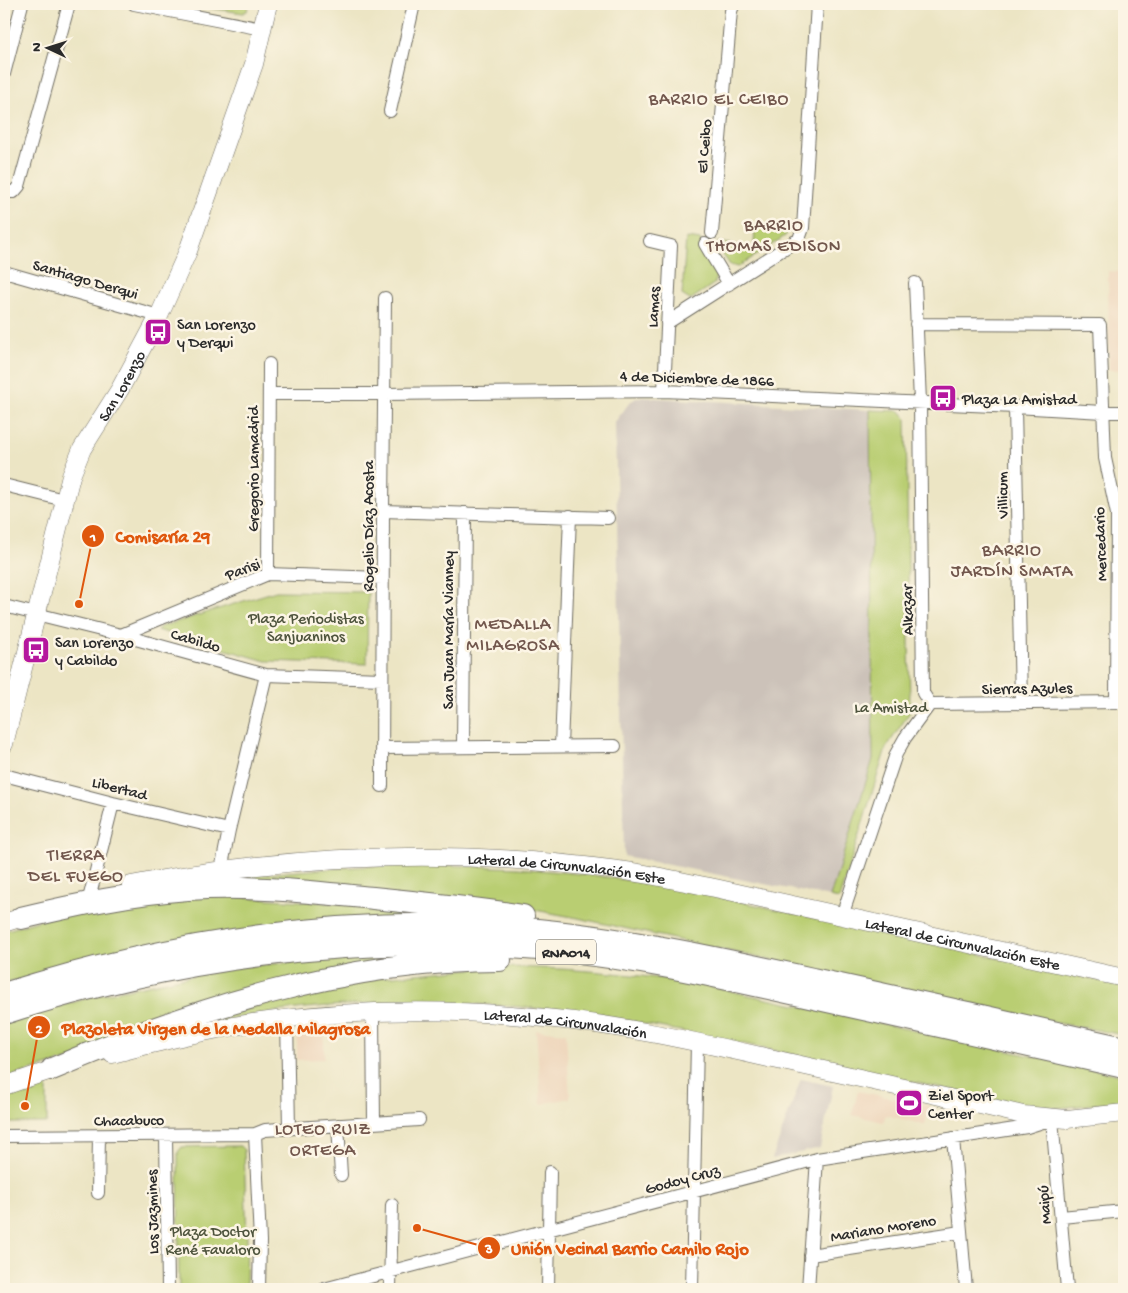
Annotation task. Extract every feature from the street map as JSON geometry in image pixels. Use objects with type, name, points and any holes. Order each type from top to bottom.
[{"type":"highway","points":[[12,920],[107,898],[156,892],[226,888],[272,889],[482,910],[544,919],[675,950]]},
{"type":"highway","name":"RNA014","points":[[4,994],[82,970],[186,947],[270,934],[417,925],[499,927],[600,937],[675,950],[1124,1048]]},
{"type":"highway","name":"RNA014","points":[[4,1013],[84,989],[167,970],[269,953],[354,946],[428,944],[518,948],[596,955],[688,971],[1124,1067]]},
{"type":"highway","points":[[52,1069],[112,1043],[234,1002],[304,983],[377,969],[456,961],[536,960],[688,971]]},
{"type":"street","points":[[4,74],[22,4]]},
{"type":"street","points":[[4,192],[14,192],[19,186],[69,4]]},
{"type":"street","points":[[134,4],[262,29]]},
{"type":"street","name":"San Lorenzo","points":[[4,744],[71,476],[82,449],[120,389],[159,316],[188,251],[254,64],[268,4]]},
{"type":"street","points":[[390,111],[414,4]]},
{"type":"street","name":"El Ceibo","points":[[729,284],[708,238],[731,11],[734,4]]},
{"type":"street","points":[[668,323],[799,239],[803,228],[817,4]]},
{"type":"street","name":"Lamas","points":[[650,241],[671,246],[664,391]]},
{"type":"street","name":"Santiago Derqui","points":[[4,272],[159,316]]},
{"type":"street","name":"Alkazar","points":[[915,283],[920,402],[923,693],[930,704]]},
{"type":"street","name":"Rogelio Díaz Acosta","points":[[382,786],[382,511],[385,298]]},
{"type":"street","name":"Mercedario","points":[[916,324],[1100,325],[1105,458],[1121,514],[1120,702]]},
{"type":"street","name":"Gregorio Lamadrid","points":[[268,364],[268,574]]},
{"type":"street","name":"4 de Diciembre de 1866","points":[[269,394],[664,391],[1124,412]]},
{"type":"street","name":"Villicum","points":[[1016,407],[1020,703]]},
{"type":"street","points":[[4,485],[64,500]]},
{"type":"street","points":[[382,511],[608,518]]},
{"type":"street","name":"San Juan María Vianney","points":[[463,747],[465,513]]},
{"type":"street","points":[[561,746],[570,516]]},
{"type":"street","name":"Parisi","points":[[121,634],[268,574],[382,578]]},
{"type":"street","name":"Cabildo","points":[[4,606],[121,634],[266,675],[382,679]]},
{"type":"street","points":[[221,870],[266,675]]},
{"type":"street","name":"Sierras Azules","points":[[930,704],[1120,702]]},
{"type":"street","points":[[842,916],[896,754],[905,738],[930,704]]},
{"type":"street","points":[[382,748],[615,746]]},
{"type":"street","name":"Libertad","points":[[4,775],[229,830]]},
{"type":"street","points":[[90,895],[113,803]]},
{"type":"street","name":"Lateral de Circunvalación Este","points":[[12,920],[90,895],[150,882],[221,870],[292,862],[380,857],[488,858],[619,870],[715,888],[1124,978]]},
{"type":"street","name":"Lateral de Circunvalación","points":[[4,1086],[52,1069],[182,1036],[233,1026],[288,1019],[373,1013],[460,1012],[542,1017],[592,1023],[697,1042],[1024,1115],[1067,1119],[1124,1113]]},
{"type":"street","points":[[373,1013],[374,1123]]},
{"type":"street","points":[[288,1019],[288,1129]]},
{"type":"street","points":[[692,1289],[697,1042]]},
{"type":"street","name":"Godoy Cruz","points":[[324,1289],[816,1159],[1027,1127],[1052,1119]]},
{"type":"street","name":"Maipú","points":[[1052,1119],[1067,1289]]},
{"type":"street","name":"Chacabuco","points":[[4,1136],[255,1134],[265,1130],[420,1120]]},
{"type":"street","points":[[338,1126],[341,1175]]},
{"type":"street","points":[[255,1134],[260,1241],[259,1289]]},
{"type":"street","name":"Los Jazmines","points":[[166,1135],[168,1289]]},
{"type":"street","points":[[98,1192],[99,1136]]},
{"type":"street","points":[[953,1138],[966,1289]]},
{"type":"street","points":[[808,1289],[816,1159]]},
{"type":"street","points":[[548,1289],[550,1172]]},
{"type":"street","points":[[390,1289],[392,1205]]},
{"type":"street","points":[[1061,1217],[1124,1211]]},
{"type":"street","name":"Mariano Moreno","points":[[810,1255],[962,1232]]},
{"type":"shaded area","points":[[1108,271],[1124,272],[1124,370],[1109,370]]},
{"type":"shaded area","points":[[638,397],[870,410],[873,759],[830,897],[624,856],[615,422],[630,402]]},
{"type":"shaded area","points":[[324,1028],[324,1059],[297,1060],[297,1036],[303,1030]]},
{"type":"shaded area","points":[[536,1030],[566,1033],[570,1098],[541,1104]]},
{"type":"shaded area","points":[[801,1079],[833,1086],[820,1148],[772,1159]]},
{"type":"shaded area","points":[[858,1091],[929,1106],[925,1125],[886,1115],[883,1122],[852,1115]]},
{"type":"green space","points":[[181,4],[249,4],[247,11],[243,13]]},
{"type":"green space","points":[[755,226],[792,228],[785,236],[738,267],[730,265],[717,246],[718,242],[754,248]]},
{"type":"green space","points":[[686,238],[701,240],[700,247],[717,275],[715,283],[690,300],[682,295]]},
{"type":"green space","name":"La Amistad","points":[[870,410],[900,411],[906,418],[910,712],[886,748],[839,899],[830,897],[873,759]]},
{"type":"green space","name":"Plaza Periodistas Sanjuaninos","points":[[276,591],[368,592],[367,664],[266,661],[157,630],[160,627]]},
{"type":"green space","points":[[417,864],[518,868],[592,875],[678,888],[1124,986],[1124,1035],[1058,1023],[578,918],[508,905],[209,881],[313,870]]},
{"type":"green space","points":[[181,893],[476,913],[4,983],[4,931],[55,916]]},
{"type":"green space","points":[[394,953],[415,960],[4,1078],[4,1023],[95,996],[229,968]]},
{"type":"green space","points":[[491,967],[592,971],[693,983],[1124,1076],[1124,1101],[1060,1108],[1024,1105],[759,1047],[622,1020],[573,1012],[477,1004],[380,1003],[289,1010],[209,1024],[104,1049],[352,980]]},
{"type":"green space","points":[[47,1083],[47,1123],[4,1123],[4,1098]]},
{"type":"green space","name":"Plaza Doctor René Favaloro","points":[[240,1146],[244,1150],[247,1239],[246,1284],[242,1289],[181,1289],[179,1287],[178,1152],[182,1147]]},
{"type":"place","name":"San Lorenzo y Derqui","points":[[158,332]]},
{"type":"place","name":"Plaza La Amistad","points":[[943,398]]},
{"type":"place","name":"Comisaría 29","points":[[79,604]]},
{"type":"place","name":"San Lorenzo y Cabildo","points":[[36,650]]},
{"type":"place","name":"Ziel Sport Center","points":[[909,1103]]},
{"type":"place","name":"Plazoleta Virgen de la Medalla Milagrosa","points":[[25,1106]]},
{"type":"place","name":"Unión Vecinal Barrio Camilo Rojo","points":[[417,1228]]},
{"type":"district","name":"BARRIO EL CEIBO","points":[[719,98]]},
{"type":"district","name":"BARRIO THOMAS EDISON","points":[[774,234]]},
{"type":"district","name":"BARRIO JARDÍN SMATA","points":[[1012,559]]},
{"type":"district","name":"MEDALLA MILAGROSA","points":[[513,633]]},
{"type":"district","name":"TIERRA DEL FUEGO","points":[[76,864]]},
{"type":"district","name":"LOTEO RUIZ ORTEGA","points":[[323,1138]]}]
